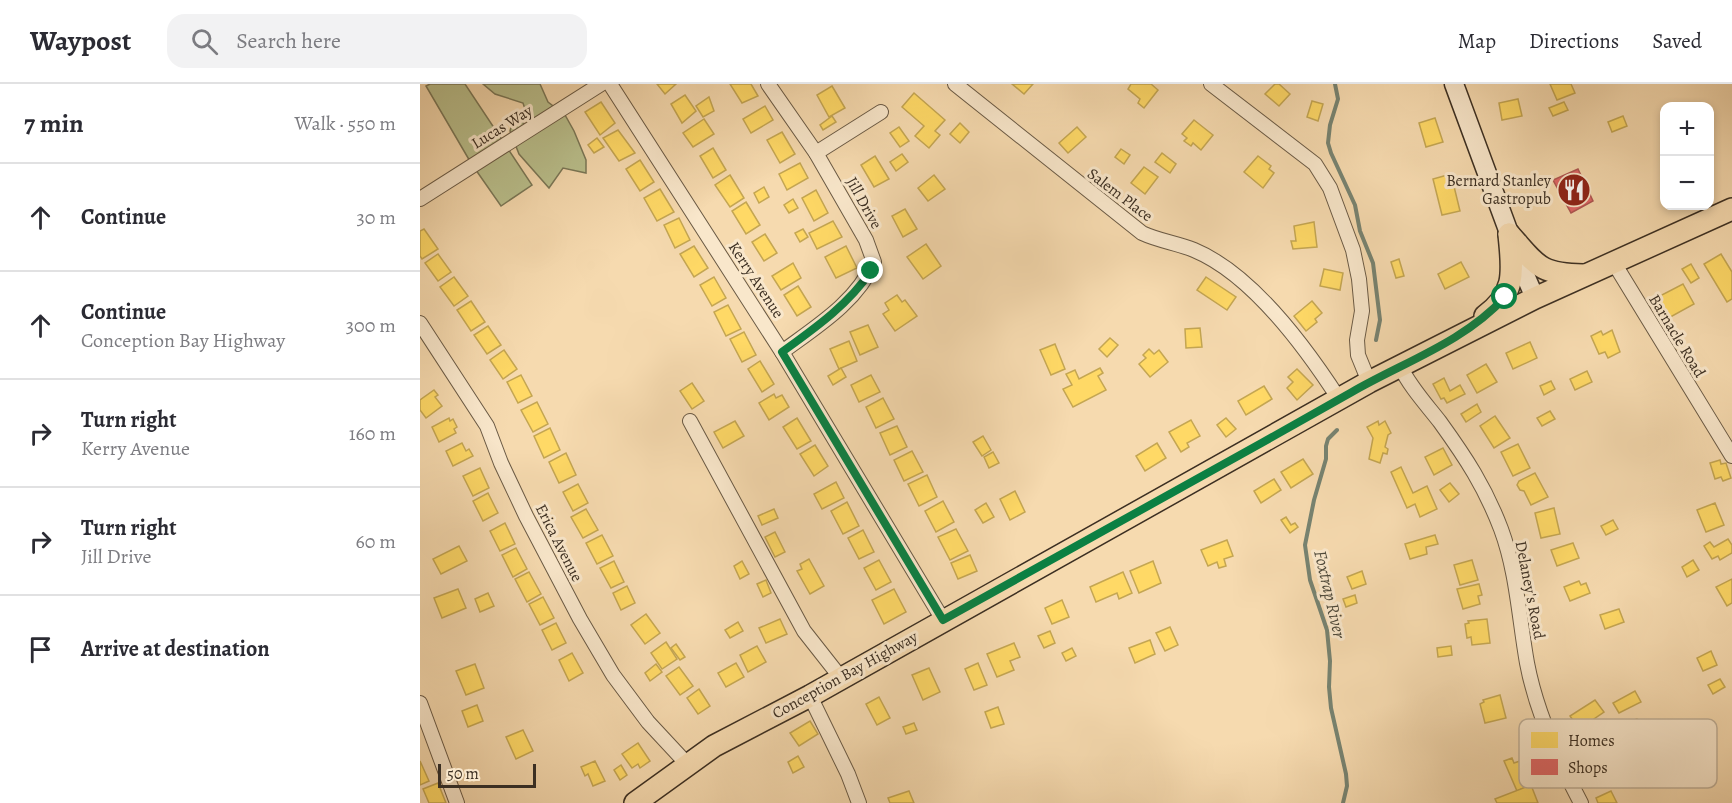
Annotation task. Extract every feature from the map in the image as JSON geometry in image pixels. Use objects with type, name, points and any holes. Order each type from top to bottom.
[{"type":"main road","points":[[1454,84],[1535,298]]},
{"type":"main road","name":"Conception Bay Highway","points":[[635,803],[714,746],[810,696],[1369,382],[1535,298],[1732,209]]},
{"type":"main road","points":[[1509,234],[1543,269],[1560,274],[1587,275]]},
{"type":"main road","points":[[1459,335],[1493,310],[1505,297],[1511,282],[1509,234]]},
{"type":"street","name":"Lucas Way","points":[[420,199],[602,84]]},
{"type":"street","name":"Kerry Avenue","points":[[610,84],[782,352],[943,620]]},
{"type":"street","name":"Jill Drive","points":[[768,84],[816,153],[871,251],[874,262],[864,282],[848,300],[824,322],[782,352]]},
{"type":"street","name":"Salem Place","points":[[955,84],[1142,233],[1194,250],[1245,283],[1292,333],[1317,365],[1339,399]]},
{"type":"street","points":[[1211,84],[1315,164],[1330,188],[1353,250],[1359,279],[1362,311],[1357,340],[1358,355],[1369,382]]},
{"type":"street","points":[[816,153],[881,112]]},
{"type":"street","name":"Barnacle Road","points":[[1614,263],[1732,456]]},
{"type":"street","name":"Erica Avenue","points":[[420,323],[487,426],[501,463],[526,516],[580,620],[608,666],[648,722],[688,765]]},
{"type":"street","name":"Delaney's Road","points":[[1400,366],[1483,485],[1512,566],[1527,664],[1544,719]]},
{"type":"street","points":[[690,422],[804,631],[841,678]]},
{"type":"street","points":[[810,696],[848,774],[859,803]]},
{"type":"street","points":[[420,705],[457,803]]},
{"type":"street","name":"Delaney's Road","points":[[1574,788],[1581,803]]},
{"type":"green space","points":[[465,84],[532,185],[501,206],[471,163],[426,86]]},
{"type":"green space","points":[[483,84],[540,84],[548,102],[565,115],[574,131],[586,160],[586,173],[563,168],[549,188],[519,154],[510,131],[514,117],[525,124],[529,121],[523,103],[495,94]]},
{"type":"building: Homes","points":[[657,84],[676,84],[665,94]]},
{"type":"building: Homes","points":[[730,84],[751,84],[758,96],[742,103]]},
{"type":"building: Homes","points":[[1012,84],[1033,84],[1024,94]]},
{"type":"building: Homes","points":[[1131,84],[1151,84],[1158,90],[1144,108],[1138,103],[1140,99],[1128,89]]},
{"type":"building: Homes","points":[[1275,84],[1279,84],[1290,94],[1279,106],[1265,94]]},
{"type":"building: Homes","points":[[1550,84],[1571,84],[1575,93],[1557,100]]},
{"type":"building: Homes","points":[[832,86],[845,108],[829,117],[817,95]]},
{"type":"building: Homes","points":[[914,93],[945,120],[935,131],[940,135],[929,148],[915,136],[924,126],[902,107]]},
{"type":"building: Homes","points":[[685,95],[696,111],[682,123],[671,104]]},
{"type":"building: Homes","points":[[709,97],[714,111],[703,117],[696,106]]},
{"type":"building: Homes","points":[[1518,99],[1522,116],[1502,120],[1499,103]]},
{"type":"building: Homes","points":[[1312,101],[1323,104],[1318,121],[1307,117]]},
{"type":"building: Homes","points":[[601,102],[615,123],[600,135],[585,112]]},
{"type":"building: Homes","points":[[1564,102],[1568,110],[1553,116],[1549,108]]},
{"type":"building: Homes","points":[[765,106],[773,120],[751,133],[743,119]]},
{"type":"building: Homes","points":[[832,116],[836,122],[823,130],[820,125]]},
{"type":"building: Homes","points":[[1623,116],[1627,126],[1612,132],[1608,122]]},
{"type":"building: Homes","points":[[1435,118],[1443,142],[1426,147],[1419,123]]},
{"type":"building: Homes","points":[[704,119],[714,134],[693,147],[683,133]]},
{"type":"building: Homes","points":[[1194,120],[1213,135],[1201,150],[1193,143],[1191,146],[1184,141],[1187,138],[1182,134]]},
{"type":"building: Homes","points":[[960,123],[969,132],[960,143],[950,134]]},
{"type":"building: Homes","points":[[899,127],[909,141],[900,147],[890,133]]},
{"type":"building: Homes","points":[[1077,127],[1086,137],[1068,153],[1059,143]]},
{"type":"building: Homes","points":[[618,130],[635,153],[619,161],[603,138]]},
{"type":"building: Homes","points":[[782,132],[795,154],[780,163],[767,140]]},
{"type":"building: Homes","points":[[597,138],[604,147],[594,153],[588,145]]},
{"type":"building: Homes","points":[[713,148],[726,170],[713,178],[700,156]]},
{"type":"building: Homes","points":[[1121,149],[1130,155],[1124,164],[1115,157]]},
{"type":"building: Homes","points":[[1162,153],[1176,164],[1170,173],[1155,162]]},
{"type":"building: Homes","points":[[902,154],[908,162],[896,171],[890,162]]},
{"type":"building: Homes","points":[[875,156],[889,179],[874,187],[861,165]]},
{"type":"building: Homes","points":[[1258,156],[1271,166],[1269,169],[1274,173],[1263,188],[1244,172]]},
{"type":"building: Homes","points":[[640,160],[654,182],[640,191],[626,169]]},
{"type":"building: Homes","points":[[800,163],[808,178],[787,190],[779,174]]},
{"type":"building: Homes","points":[[1144,167],[1158,177],[1145,194],[1131,183]]},
{"type":"building: Homes","points":[[1451,174],[1460,211],[1442,215],[1433,179]]},
{"type":"building: Homes","points":[[730,175],[744,198],[730,207],[715,185]]},
{"type":"building: Homes","points":[[934,175],[945,189],[928,201],[918,188]]},
{"type":"building: Homes","points":[[764,187],[769,197],[759,203],[754,193]]},
{"type":"building: Homes","points":[[660,189],[674,212],[657,221],[644,198]]},
{"type":"building: Homes","points":[[816,190],[828,213],[814,221],[802,198]]},
{"type":"building: Homes","points":[[793,199],[798,208],[789,213],[784,205]]},
{"type":"building: Homes","points":[[746,202],[760,225],[746,234],[732,211]]},
{"type":"building: Homes","points":[[905,209],[917,229],[903,237],[892,216]]},
{"type":"building: Homes","points":[[679,218],[690,240],[675,248],[664,225]]},
{"type":"building: Homes","points":[[833,221],[842,237],[817,249],[809,233]]},
{"type":"building: Homes","points":[[1314,222],[1317,247],[1293,249],[1291,241],[1296,241],[1294,226]]},
{"type":"building: Homes","points":[[424,229],[438,249],[422,259],[420,231]]},
{"type":"building: Homes","points":[[803,229],[808,237],[800,242],[795,233]]},
{"type":"building: Homes","points":[[765,234],[777,253],[764,261],[752,242]]},
{"type":"building: Homes","points":[[926,244],[941,266],[923,279],[907,257]]},
{"type":"building: Homes","points":[[694,246],[708,268],[694,277],[680,254]]},
{"type":"building: Homes","points":[[846,246],[857,268],[836,278],[825,257]]},
{"type":"building: Homes","points":[[438,254],[451,272],[438,281],[425,263]]},
{"type":"building: Homes","points":[[1721,254],[1732,272],[1732,299],[1727,302],[1704,264]]},
{"type":"building: Homes","points":[[1399,259],[1404,276],[1396,278],[1391,262]]},
{"type":"building: Homes","points":[[1461,262],[1469,277],[1445,289],[1438,274]]},
{"type":"building: Homes","points":[[793,263],[801,278],[781,290],[772,276]]},
{"type":"building: Homes","points":[[1691,264],[1699,278],[1691,283],[1682,269]]},
{"type":"building: Homes","points":[[1324,269],[1343,273],[1340,290],[1320,286]]},
{"type":"building: Homes","points":[[454,277],[468,296],[454,306],[440,287]]},
{"type":"building: Homes","points":[[714,277],[726,298],[712,306],[700,285]]},
{"type":"building: Homes","points":[[1206,277],[1236,297],[1227,310],[1197,290]]},
{"type":"building: Homes","points":[[1683,284],[1694,304],[1665,320],[1654,299]]},
{"type":"building: Homes","points":[[798,286],[811,307],[797,316],[784,295]]},
{"type":"building: Homes","points":[[897,295],[902,302],[905,300],[917,316],[895,331],[883,314],[889,310],[885,303]]},
{"type":"building: Homes","points":[[471,301],[485,322],[471,331],[457,310]]},
{"type":"building: Homes","points":[[1312,301],[1322,313],[1315,319],[1317,322],[1306,331],[1294,316]]},
{"type":"building: Homes","points":[[728,305],[741,329],[726,336],[714,312]]},
{"type":"building: Homes","points":[[868,325],[878,347],[860,355],[850,332]]},
{"type":"building: Homes","points":[[488,326],[501,345],[487,354],[474,335]]},
{"type":"building: Homes","points":[[1200,328],[1202,347],[1186,348],[1185,329]]},
{"type":"building: Homes","points":[[1612,330],[1620,352],[1608,358],[1605,352],[1599,354],[1591,336],[1601,331],[1603,335]]},
{"type":"building: Homes","points":[[744,332],[756,355],[742,362],[730,339]]},
{"type":"building: Homes","points":[[1110,338],[1118,345],[1107,357],[1099,349]]},
{"type":"building: Homes","points":[[849,341],[857,361],[839,369],[830,349]]},
{"type":"building: Homes","points":[[1530,342],[1537,358],[1513,369],[1506,353]]},
{"type":"building: Homes","points":[[1055,344],[1065,369],[1051,375],[1040,350]]},
{"type":"building: Homes","points":[[1149,349],[1154,354],[1159,350],[1168,362],[1150,377],[1139,364],[1146,358],[1143,355]]},
{"type":"building: Homes","points":[[504,350],[517,369],[503,379],[490,360]]},
{"type":"building: Homes","points":[[760,361],[774,384],[762,392],[748,369]]},
{"type":"building: Homes","points":[[1486,364],[1497,382],[1477,393],[1467,375]]},
{"type":"building: Homes","points":[[841,368],[846,377],[833,385],[828,376]]},
{"type":"building: Homes","points":[[1100,368],[1103,373],[1098,376],[1106,390],[1073,407],[1063,389],[1072,385],[1066,374],[1075,370],[1079,379]]},
{"type":"building: Homes","points":[[1297,369],[1313,385],[1297,400],[1287,388],[1293,382],[1288,377]]},
{"type":"building: Homes","points":[[1587,371],[1592,382],[1575,390],[1570,379]]},
{"type":"building: Homes","points":[[521,375],[532,396],[518,403],[507,382]]},
{"type":"building: Homes","points":[[871,375],[880,392],[859,402],[851,385]]},
{"type":"building: Homes","points":[[1444,378],[1450,391],[1460,385],[1465,394],[1447,403],[1444,398],[1441,399],[1433,384]]},
{"type":"building: Homes","points":[[1551,381],[1555,389],[1544,395],[1540,386]]},
{"type":"building: Homes","points":[[692,383],[704,401],[692,409],[680,391]]},
{"type":"building: Homes","points":[[1264,386],[1272,399],[1246,415],[1238,401]]},
{"type":"building: Homes","points":[[434,390],[438,395],[435,397],[442,406],[426,418],[420,410],[420,400]]},
{"type":"building: Homes","points":[[774,394],[776,398],[782,395],[789,407],[769,420],[759,403]]},
{"type":"building: Homes","points":[[883,398],[894,419],[876,428],[866,407]]},
{"type":"building: Homes","points":[[537,402],[548,424],[533,432],[521,410]]},
{"type":"building: Homes","points":[[1477,404],[1481,412],[1466,422],[1461,414]]},
{"type":"building: Homes","points":[[1550,411],[1555,419],[1542,426],[1537,418]]},
{"type":"building: Homes","points":[[1495,416],[1510,438],[1494,448],[1480,426]]},
{"type":"building: Homes","points":[[449,418],[450,421],[453,419],[457,427],[454,429],[456,433],[439,442],[432,427]]},
{"type":"building: Homes","points":[[797,418],[811,441],[797,449],[783,427]]},
{"type":"building: Homes","points":[[1226,418],[1236,429],[1226,437],[1217,425]]},
{"type":"building: Homes","points":[[1191,420],[1200,436],[1187,443],[1189,447],[1181,452],[1169,432]]},
{"type":"building: Homes","points":[[735,421],[744,436],[723,448],[714,432]]},
{"type":"building: Homes","points":[[1378,421],[1379,425],[1385,421],[1391,433],[1388,435],[1385,447],[1388,449],[1387,454],[1383,453],[1380,463],[1369,459],[1373,438],[1367,427]]},
{"type":"building: Homes","points":[[897,426],[907,447],[890,455],[880,433]]},
{"type":"building: Homes","points":[[550,428],[560,450],[544,458],[534,436]]},
{"type":"building: Homes","points":[[983,436],[991,450],[982,456],[973,442]]},
{"type":"building: Homes","points":[[462,443],[466,451],[469,449],[473,456],[453,466],[446,451]]},
{"type":"building: Homes","points":[[1157,443],[1166,458],[1145,471],[1136,456]]},
{"type":"building: Homes","points":[[1518,444],[1530,468],[1513,476],[1501,452]]},
{"type":"building: Homes","points":[[815,445],[828,466],[814,476],[800,454]]},
{"type":"building: Homes","points":[[1443,448],[1452,465],[1434,475],[1425,457]]},
{"type":"building: Homes","points":[[912,451],[923,472],[904,481],[894,460]]},
{"type":"building: Homes","points":[[993,452],[999,463],[989,468],[984,457]]},
{"type":"building: Homes","points":[[566,453],[576,475],[559,483],[549,462]]},
{"type":"building: Homes","points":[[1303,459],[1313,474],[1291,488],[1281,472]]},
{"type":"building: Homes","points":[[1720,460],[1721,464],[1726,463],[1731,478],[1723,481],[1721,477],[1715,479],[1710,463]]},
{"type":"building: Homes","points":[[1401,467],[1413,493],[1427,486],[1437,509],[1420,517],[1415,504],[1407,508],[1391,472]]},
{"type":"building: Homes","points":[[480,468],[489,488],[473,496],[463,476]]},
{"type":"building: Homes","points":[[1535,473],[1548,497],[1531,505],[1524,491],[1520,490],[1517,485],[1519,481]]},
{"type":"building: Homes","points":[[927,475],[937,497],[919,506],[908,484]]},
{"type":"building: Homes","points":[[1274,479],[1281,490],[1261,503],[1254,491]]},
{"type":"building: Homes","points":[[836,482],[844,498],[822,509],[814,494]]},
{"type":"building: Homes","points":[[1450,483],[1459,494],[1449,502],[1440,490]]},
{"type":"building: Homes","points":[[578,484],[588,503],[573,511],[563,492]]},
{"type":"building: Homes","points":[[1015,491],[1025,512],[1010,520],[1000,499]]},
{"type":"building: Homes","points":[[488,493],[498,513],[483,521],[473,501]]},
{"type":"building: Homes","points":[[943,501],[954,522],[936,532],[925,511]]},
{"type":"building: Homes","points":[[847,502],[859,526],[843,534],[831,511]]},
{"type":"building: Homes","points":[[986,503],[994,517],[983,523],[975,510]]},
{"type":"building: Homes","points":[[1715,503],[1724,525],[1706,532],[1697,510]]},
{"type":"building: Homes","points":[[1554,508],[1560,534],[1541,538],[1535,513]]},
{"type":"building: Homes","points":[[586,509],[598,530],[583,538],[571,517]]},
{"type":"building: Homes","points":[[774,509],[778,518],[762,525],[758,516]]},
{"type":"building: Homes","points":[[1286,517],[1291,525],[1295,523],[1298,527],[1290,533],[1281,520]]},
{"type":"building: Homes","points":[[1613,520],[1618,529],[1606,535],[1601,526]]},
{"type":"building: Homes","points":[[505,523],[515,544],[500,551],[490,531]]},
{"type":"building: Homes","points":[[956,529],[968,551],[950,560],[938,537]]},
{"type":"building: Homes","points":[[863,530],[874,552],[859,559],[848,538]]},
{"type":"building: Homes","points":[[775,532],[785,552],[775,557],[765,537]]},
{"type":"building: Homes","points":[[602,535],[613,556],[597,564],[586,543]]},
{"type":"building: Homes","points":[[1435,535],[1438,544],[1426,547],[1427,554],[1410,559],[1405,544]]},
{"type":"building: Homes","points":[[1728,539],[1732,545],[1732,553],[1720,560],[1718,556],[1712,559],[1704,546],[1710,542],[1714,547]]},
{"type":"building: Homes","points":[[1227,540],[1233,556],[1224,559],[1226,566],[1219,568],[1217,562],[1208,566],[1201,550]]},
{"type":"building: Homes","points":[[1573,543],[1579,558],[1557,566],[1551,550]]},
{"type":"building: Homes","points":[[459,546],[467,561],[441,574],[433,559]]},
{"type":"building: Homes","points":[[516,548],[527,569],[513,577],[502,555]]},
{"type":"building: Homes","points":[[970,555],[977,571],[958,579],[951,563]]},
{"type":"building: Homes","points":[[809,559],[824,586],[810,594],[797,571],[802,569],[800,564]]},
{"type":"building: Homes","points":[[879,560],[891,582],[876,590],[864,568]]},
{"type":"building: Homes","points":[[1472,560],[1478,580],[1460,585],[1454,565]]},
{"type":"building: Homes","points":[[1693,560],[1699,570],[1687,577],[1682,567]]},
{"type":"building: Homes","points":[[614,561],[624,582],[611,588],[600,568]]},
{"type":"building: Homes","points":[[742,561],[749,574],[740,579],[734,566]]},
{"type":"building: Homes","points":[[1153,561],[1161,583],[1139,593],[1130,571]]},
{"type":"building: Homes","points":[[1362,571],[1366,584],[1352,589],[1347,577]]},
{"type":"building: Homes","points":[[529,572],[541,594],[527,602],[515,579]]},
{"type":"building: Homes","points":[[1123,572],[1132,593],[1119,599],[1117,593],[1096,602],[1090,587]]},
{"type":"building: Homes","points":[[1732,579],[1732,603],[1727,606],[1716,587]]},
{"type":"building: Homes","points":[[766,580],[771,593],[763,597],[757,584]]},
{"type":"building: Homes","points":[[1579,581],[1581,585],[1586,583],[1590,593],[1570,601],[1564,587]]},
{"type":"building: Homes","points":[[1479,584],[1482,595],[1478,596],[1480,604],[1463,609],[1457,589]]},
{"type":"building: Homes","points":[[627,586],[635,603],[621,610],[613,593]]},
{"type":"building: Homes","points":[[458,589],[466,608],[442,618],[434,598]]},
{"type":"building: Homes","points":[[894,589],[906,612],[884,624],[872,600]]},
{"type":"building: Homes","points":[[488,593],[494,606],[480,612],[475,599]]},
{"type":"building: Homes","points":[[1355,595],[1357,603],[1346,607],[1343,599]]},
{"type":"building: Homes","points":[[543,597],[554,618],[540,625],[529,604]]},
{"type":"building: Homes","points":[[1062,600],[1069,617],[1052,624],[1045,608]]},
{"type":"building: Homes","points":[[1619,609],[1624,622],[1605,629],[1600,615]]},
{"type":"building: Homes","points":[[646,614],[660,633],[645,644],[631,625]]},
{"type":"building: Homes","points":[[780,619],[787,634],[766,643],[759,628]]},
{"type":"building: Homes","points":[[1487,619],[1490,643],[1472,645],[1471,637],[1467,638],[1465,624],[1469,623],[1468,621]]},
{"type":"building: Homes","points":[[738,622],[743,631],[730,638],[725,630]]},
{"type":"building: Homes","points":[[556,623],[566,643],[552,650],[542,630]]},
{"type":"building: Homes","points":[[1170,627],[1178,645],[1165,651],[1156,633]]},
{"type":"building: Homes","points":[[1050,631],[1055,643],[1044,648],[1038,636]]},
{"type":"building: Homes","points":[[1150,640],[1155,654],[1135,663],[1129,648]]},
{"type":"building: Homes","points":[[666,642],[677,659],[662,669],[651,653]]},
{"type":"building: Homes","points":[[1014,643],[1020,657],[1010,661],[1014,670],[997,677],[987,654]]},
{"type":"building: Homes","points":[[676,644],[685,657],[680,660],[671,648]]},
{"type":"building: Homes","points":[[757,646],[766,662],[748,672],[740,655]]},
{"type":"building: Homes","points":[[1451,646],[1452,655],[1438,657],[1437,648]]},
{"type":"building: Homes","points":[[1072,648],[1076,656],[1066,661],[1062,653]]},
{"type":"building: Homes","points":[[1711,651],[1717,665],[1703,671],[1697,658]]},
{"type":"building: Homes","points":[[572,653],[583,673],[569,681],[559,660]]},
{"type":"building: Homes","points":[[736,663],[744,677],[726,687],[718,673]]},
{"type":"building: Homes","points":[[978,663],[987,685],[974,690],[965,669]]},
{"type":"building: Homes","points":[[475,664],[484,688],[466,695],[456,671]]},
{"type":"building: Homes","points":[[656,664],[662,672],[650,681],[645,673]]},
{"type":"building: Homes","points":[[679,667],[693,686],[680,695],[666,676]]},
{"type":"building: Homes","points":[[929,668],[940,692],[923,700],[912,675]]},
{"type":"building: Homes","points":[[1720,679],[1725,687],[1713,694],[1708,685]]},
{"type":"building: Homes","points":[[699,689],[710,706],[698,714],[687,698]]},
{"type":"building: Homes","points":[[1635,691],[1641,702],[1619,713],[1613,703]]},
{"type":"building: Homes","points":[[1500,695],[1506,718],[1485,723],[1480,704],[1484,702],[1483,700]]},
{"type":"building: Homes","points":[[879,697],[890,718],[877,725],[866,704]]},
{"type":"building: Homes","points":[[1595,700],[1604,712],[1594,719],[1572,719],[1570,716]]},
{"type":"building: Homes","points":[[477,705],[483,721],[468,727],[462,711]]},
{"type":"building: Homes","points":[[998,707],[1004,724],[991,728],[985,712]]},
{"type":"building: Homes","points":[[810,721],[818,734],[799,746],[790,733]]},
{"type":"building: Homes","points":[[914,723],[917,730],[906,734],[903,727]]},
{"type":"building: Homes","points":[[523,730],[533,751],[516,759],[506,737]]},
{"type":"building: Homes","points":[[638,743],[650,761],[640,768],[638,764],[632,768],[622,754]]},
{"type":"building: Homes","points":[[798,756],[804,767],[793,773],[788,762]]},
{"type":"building: Homes","points":[[1512,758],[1514,763],[1519,761],[1519,788],[1524,788],[1517,791],[1504,761]]},
{"type":"building: Homes","points":[[420,761],[429,781],[420,785]]},
{"type":"building: Homes","points":[[595,761],[605,781],[593,786],[588,774],[585,776],[581,767]]},
{"type":"building: Homes","points":[[621,765],[627,775],[620,780],[614,770]]},
{"type":"building: Homes","points":[[438,783],[446,803],[429,803],[423,789]]},
{"type":"building: Homes","points":[[1523,788],[1532,788],[1538,803],[1497,803],[1495,799]]},
{"type":"building: Homes","points":[[909,791],[914,803],[890,803],[888,798]]},
{"type":"building: Homes","points":[[1611,791],[1617,803],[1598,803],[1596,798]]},
{"type":"building: Shops","name":"Bernard Stanley Gastropub","points":[[1578,169],[1593,201],[1571,213],[1553,180]]},
{"type":"waterway","name":"Foxtrap River","points":[[1335,84],[1338,99],[1330,125],[1328,143],[1355,205],[1360,231],[1373,263],[1380,320],[1376,340]]},
{"type":"waterway","name":"Foxtrap River","points":[[1337,430],[1328,439],[1326,446],[1326,459],[1314,500],[1305,545],[1310,580],[1327,630],[1331,708],[1346,774],[1347,786],[1343,803]]},
{"type":"place","name":"Bernard Stanley Gastropub","points":[[1574,190]]},
{"type":"route","points":[[871,271],[848,300],[824,322],[782,352],[943,620],[1369,382],[1459,335],[1493,310],[1505,297]]}]
